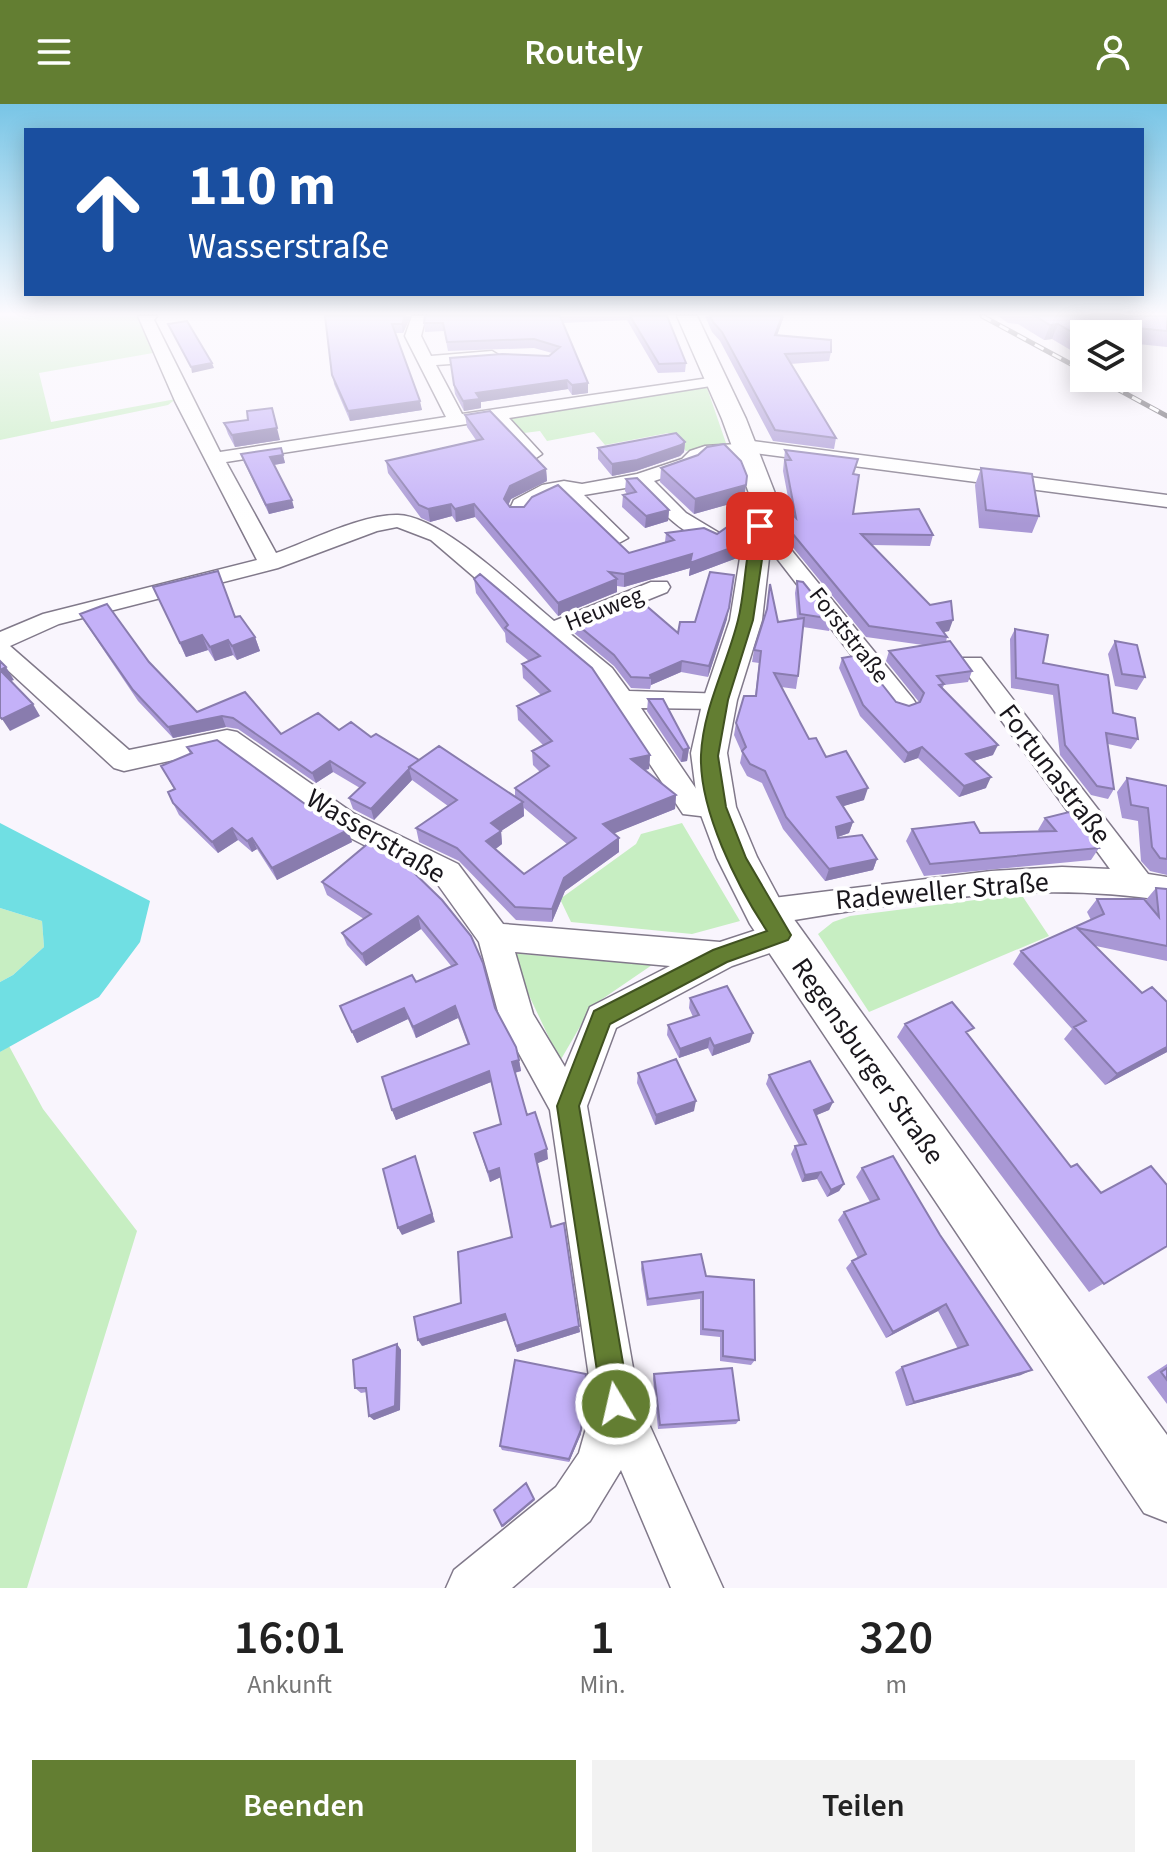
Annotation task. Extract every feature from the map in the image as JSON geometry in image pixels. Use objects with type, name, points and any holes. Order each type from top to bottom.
[{"type":"main road","name":"Regensburger Straße","points":[[719,385],[763,496],[746,620],[720,700],[709,753],[717,807],[737,858],[773,923],[1167,1490]]},
{"type":"street","points":[[180,385],[270,563]]},
{"type":"street","points":[[439,385],[457,421]]},
{"type":"street","points":[[215,458],[684,385]]},
{"type":"street","points":[[497,415],[533,454]]},
{"type":"street","points":[[404,429],[417,449]]},
{"type":"street","points":[[518,513],[521,504],[549,489],[564,487],[582,490],[641,479],[689,463],[697,455],[712,450],[746,448],[1167,501]]},
{"type":"street","points":[[641,479],[679,517],[714,538]]},
{"type":"street","points":[[564,487],[617,538]]},
{"type":"street","points":[[0,641],[51,619],[270,563],[373,525],[399,521],[438,536],[603,674],[623,699],[668,777],[693,806],[717,807]]},
{"type":"street","name":"Forststraße","points":[[760,530],[772,539],[904,705]]},
{"type":"street","name":"Heuweg","points":[[549,631],[659,587]]},
{"type":"street","name":"Wasserstraße","points":[[0,650],[124,761],[227,739],[343,821],[447,873],[494,937]]},
{"type":"street","name":"Fortunastraße","points":[[972,664],[1152,886]]},
{"type":"street","points":[[623,699],[720,700]]},
{"type":"street","name":"Radeweller Straße","points":[[773,923],[989,881],[1083,879],[1152,886]]},
{"type":"street","points":[[568,1106],[602,1018],[720,956],[773,923]]},
{"type":"street","points":[[697,1588],[616,1404],[568,1106],[517,1019],[494,937],[720,956]]},
{"type":"street","points":[[472,1588],[573,1504],[599,1465],[616,1404]]},
{"type":"green space","points":[[0,385],[42,385],[51,422],[176,399],[168,405],[0,440]]},
{"type":"green space","points":[[706,385],[727,446],[686,451],[668,433],[605,445],[594,432],[547,441],[540,431],[524,433],[508,415]]},
{"type":"green space","points":[[682,823],[740,921],[692,934],[571,922],[560,899],[636,844],[641,834]]},
{"type":"green space","points":[[1021,894],[1049,936],[869,1012],[818,934],[833,922],[850,916]]},
{"type":"green space","points":[[0,908],[42,921],[44,947],[13,975],[0,982]]},
{"type":"green space","points":[[509,953],[652,965],[592,1006],[560,1061]]},
{"type":"green space","points":[[9,1046],[43,1109],[137,1231],[27,1588],[0,1588],[0,1052]]},
{"type":"water","points":[[0,823],[150,901],[140,942],[99,997],[0,1052],[0,982],[13,975],[44,947],[42,921],[0,908]]},
{"type":"building","points":[[337,385],[414,385],[420,401],[348,411]]},
{"type":"building","points":[[454,385],[530,385],[476,393],[480,399],[463,401]]},
{"type":"building","points":[[751,385],[804,385],[836,438],[775,430]]},
{"type":"building","points":[[272,408],[277,428],[232,435],[224,423],[248,420],[247,411]]},
{"type":"building","points":[[490,411],[546,469],[510,486],[504,499],[510,507],[524,507],[532,497],[558,485],[629,553],[674,540],[666,533],[704,528],[717,534],[730,525],[739,524],[739,545],[690,563],[692,554],[624,574],[609,572],[617,579],[558,603],[474,504],[455,509],[451,504],[428,509],[419,505],[386,461],[483,439],[465,415]]},
{"type":"building","points":[[676,433],[685,442],[637,460],[612,464],[598,448]]},
{"type":"building","points":[[724,444],[741,461],[747,476],[746,485],[695,499],[661,468],[698,455],[707,447]]},
{"type":"building","points":[[281,448],[283,455],[270,457],[292,500],[266,505],[241,454]]},
{"type":"building","points":[[785,450],[858,459],[853,474],[859,475],[853,514],[919,509],[933,535],[861,534],[930,605],[951,601],[953,620],[937,623],[947,637],[869,626],[792,533],[790,512],[796,518],[785,460],[791,460]]},
{"type":"building","points":[[981,468],[1032,474],[1039,516],[986,510]]},
{"type":"building","points":[[637,478],[669,510],[646,516],[623,495],[636,492],[626,479]]},
{"type":"building","points":[[218,571],[235,617],[240,616],[255,637],[232,646],[228,640],[210,647],[202,635],[180,643],[153,587]]},
{"type":"building","points":[[710,572],[734,575],[729,608],[709,666],[682,661],[650,675],[651,678],[631,677],[614,655],[574,622],[636,597],[678,633],[680,622],[695,622]]},
{"type":"building","points":[[480,574],[592,668],[650,755],[631,759],[676,795],[603,824],[619,838],[564,878],[552,909],[515,907],[457,848],[416,828],[457,800],[409,767],[439,746],[523,802],[491,823],[501,831],[486,841],[524,874],[576,838],[515,788],[549,766],[532,751],[552,741],[517,706],[550,691],[522,664],[540,656],[505,628],[508,625],[474,579]]},
{"type":"building","points":[[797,581],[803,582],[833,619],[800,614]]},
{"type":"building","points":[[770,584],[778,622],[804,618],[798,676],[774,673],[809,739],[816,738],[826,757],[846,751],[868,788],[837,797],[853,822],[836,827],[838,838],[862,835],[877,859],[829,869],[786,817],[765,771],[750,764],[742,751],[746,747],[736,723],[744,696],[756,696],[761,651],[754,650],[767,609]]},
{"type":"building","points":[[107,604],[149,662],[197,712],[245,692],[281,734],[318,713],[339,730],[351,722],[371,737],[376,734],[419,760],[371,809],[349,798],[365,783],[330,761],[312,773],[233,718],[222,716],[168,727],[133,690],[80,614]]},
{"type":"building","points":[[1015,629],[1048,635],[1043,663],[1108,675],[1113,713],[1135,718],[1138,739],[1106,733],[1114,789],[1097,786],[1065,745],[1058,685],[1016,678]]},
{"type":"building","points":[[950,641],[972,671],[937,676],[944,684],[939,685],[998,745],[966,754],[991,777],[964,786],[922,747],[908,753],[863,705],[842,658],[859,655],[896,702],[909,706],[920,702],[924,693],[889,651]]},
{"type":"building","points":[[1115,641],[1137,645],[1145,677],[1122,674]]},
{"type":"building","points":[[0,670],[33,704],[2,719],[0,717]]},
{"type":"building","points":[[648,699],[663,699],[689,748],[683,750]]},
{"type":"building","points":[[217,740],[327,820],[348,830],[272,868],[252,838],[247,841],[232,828],[212,842],[173,803],[168,792],[175,789],[161,766],[192,753],[187,747]]},
{"type":"building","points":[[1127,778],[1167,786],[1167,859],[1160,858],[1152,847],[1148,808],[1131,805]]},
{"type":"building","points":[[1069,812],[1099,848],[930,864],[912,829],[974,822],[980,833],[1056,831],[1045,818]]},
{"type":"building","points":[[371,841],[408,860],[404,863],[442,900],[471,936],[483,963],[495,1008],[516,1047],[519,1060],[512,1062],[527,1115],[535,1112],[547,1149],[535,1154],[551,1227],[564,1223],[579,1326],[516,1346],[505,1314],[418,1340],[414,1317],[461,1303],[458,1252],[512,1237],[499,1168],[488,1172],[474,1133],[501,1124],[489,1071],[392,1110],[382,1077],[469,1044],[455,1006],[413,1027],[404,1008],[352,1032],[340,1006],[412,975],[416,982],[457,964],[418,916],[362,954],[342,933],[371,914],[322,882]]},
{"type":"building","points":[[1156,888],[1167,889],[1167,946],[1077,928],[1142,993],[1152,987],[1167,1002],[1167,1047],[1117,1074],[1074,1027],[1086,1021],[1021,951],[1104,914],[1097,899],[1144,899],[1159,917]]},
{"type":"building","points":[[727,986],[753,1033],[714,1046],[710,1038],[680,1049],[668,1025],[699,1015],[690,998]]},
{"type":"building","points":[[952,1002],[974,1028],[966,1032],[1071,1167],[1077,1164],[1101,1193],[1151,1166],[1167,1185],[1167,1246],[1104,1284],[905,1024]]},
{"type":"building","points":[[676,1059],[696,1101],[656,1115],[638,1073]]},
{"type":"building","points":[[810,1061],[833,1102],[814,1110],[844,1184],[831,1190],[821,1172],[805,1175],[795,1146],[806,1144],[769,1075]]},
{"type":"building","points":[[415,1156],[432,1214],[398,1228],[383,1169]]},
{"type":"building","points":[[893,1156],[940,1235],[1032,1370],[914,1402],[902,1367],[968,1345],[946,1304],[893,1332],[852,1261],[866,1254],[844,1212],[879,1199],[862,1168]]},
{"type":"building","points":[[701,1254],[706,1276],[754,1280],[755,1360],[723,1356],[723,1331],[703,1329],[703,1292],[648,1299],[642,1262]]},
{"type":"building","points":[[397,1344],[395,1406],[369,1416],[366,1388],[355,1388],[353,1360]]},
{"type":"building","points":[[515,1360],[586,1374],[581,1430],[569,1459],[500,1446]]},
{"type":"building","points":[[732,1368],[739,1420],[660,1425],[654,1374]]},
{"type":"building","points":[[526,1483],[534,1499],[502,1526],[494,1510]]},
{"type":"railway","points":[[1123,392],[1167,416]]},
{"type":"route","points":[[616,1404],[568,1106],[602,1018],[720,956],[781,935],[765,912],[737,858],[717,807],[709,756],[720,700],[746,620],[760,526]]}]
